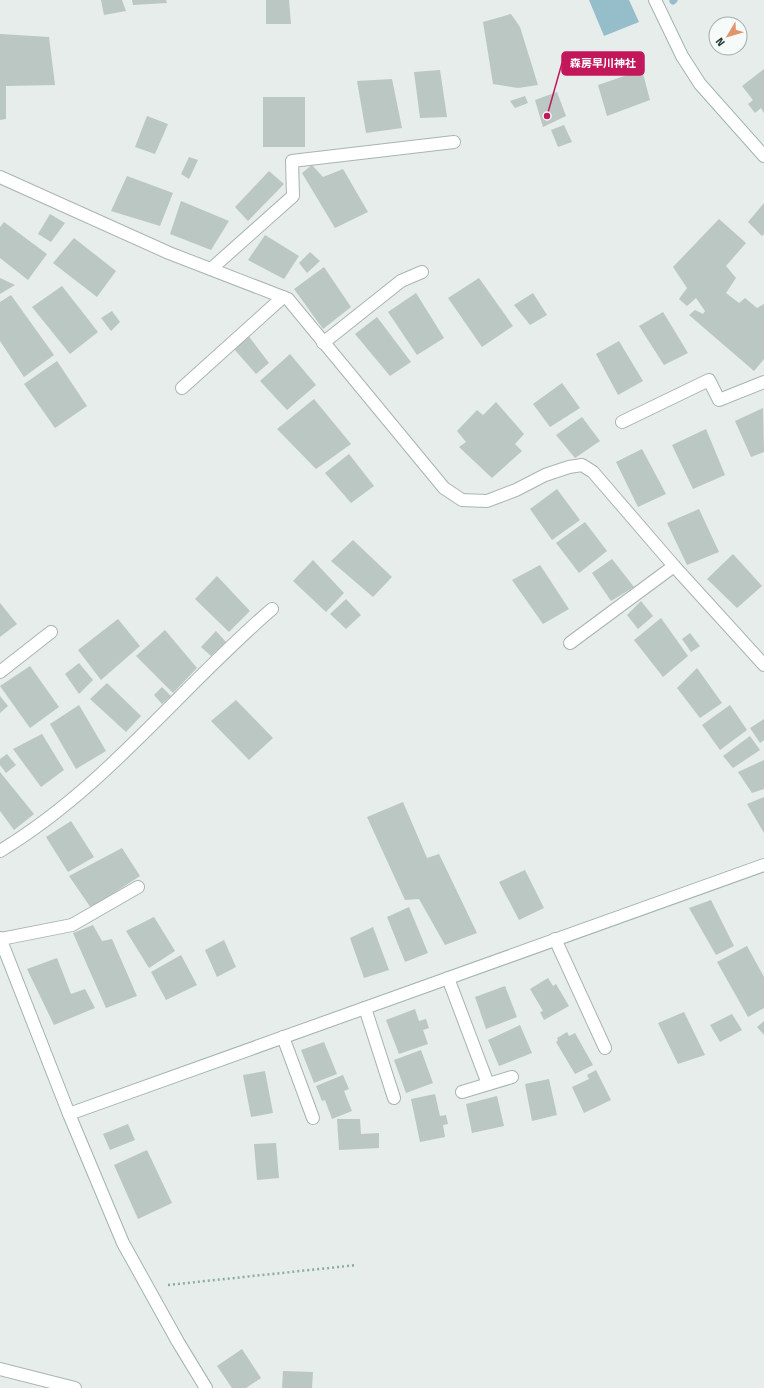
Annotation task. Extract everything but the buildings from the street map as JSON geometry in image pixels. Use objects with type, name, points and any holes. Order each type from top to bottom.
[{"type":"street","points":[[655,0],[682,56],[700,84],[764,156]]},
{"type":"street","points":[[211,269],[293,196],[292,161],[454,142]]},
{"type":"street","points":[[0,177],[170,253],[288,299],[444,488],[462,500],[487,502],[516,490],[545,475],[568,467],[582,465],[593,472],[674,566],[764,665]]},
{"type":"street","points":[[323,343],[401,281],[422,272]]},
{"type":"street","points":[[182,388],[282,296]]},
{"type":"street","points":[[622,422],[709,380],[719,400],[764,382]]},
{"type":"street","points":[[570,643],[674,566]]},
{"type":"street","points":[[0,851],[58,812],[112,764],[240,636],[272,609]]},
{"type":"street","points":[[0,672],[51,632]]},
{"type":"street","points":[[69,1114],[764,864]]},
{"type":"street","points":[[138,886],[72,925],[0,938],[69,1114],[123,1243],[147,1288],[206,1388]]},
{"type":"street","points":[[555,939],[605,1048]]},
{"type":"street","points":[[448,978],[488,1084]]},
{"type":"street","points":[[364,1008],[394,1098]]},
{"type":"street","points":[[283,1037],[313,1118]]},
{"type":"street","points":[[462,1092],[512,1077]]},
{"type":"street","points":[[0,1369],[75,1388]]},
{"type":"path","points":[[147,1288],[357,1265]]},
{"type":"water","points":[[589,0],[629,0],[639,22],[604,36]]},
{"type":"place","name":"森房早川神社","points":[[547,116]]}]
